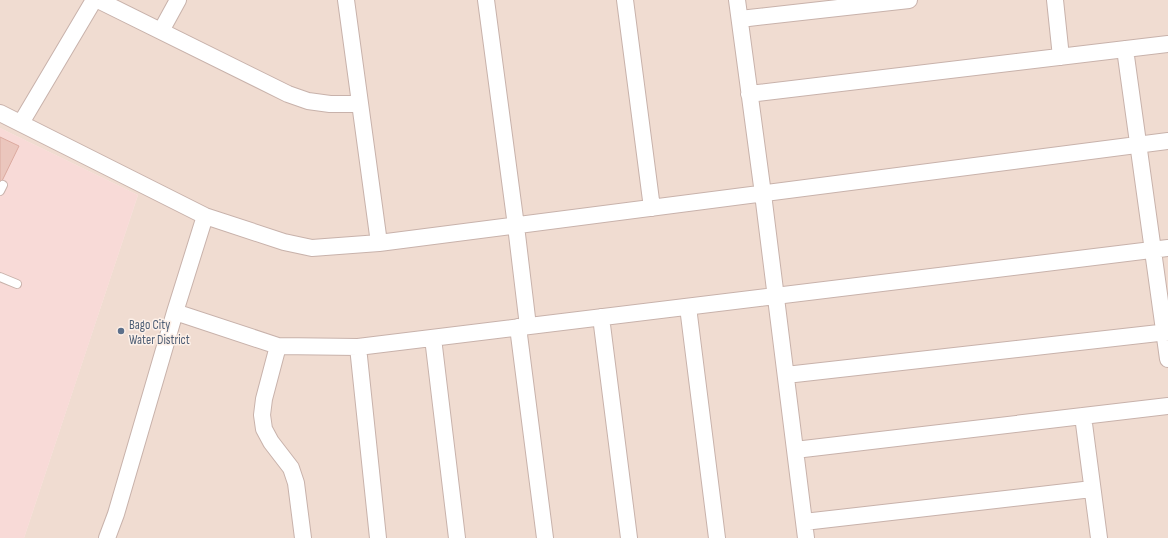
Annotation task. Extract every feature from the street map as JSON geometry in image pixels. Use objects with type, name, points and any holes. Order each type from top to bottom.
[{"type":"street","points":[[21,123],[94,0]]},
{"type":"street","points":[[98,0],[288,94],[308,101],[330,104],[359,104]]},
{"type":"street","points":[[161,31],[178,0]]},
{"type":"street","points":[[346,0],[379,243]]},
{"type":"street","points":[[486,0],[516,226],[523,327],[545,538]]},
{"type":"street","points":[[625,0],[652,208]]},
{"type":"street","points":[[737,0],[764,194],[775,296],[805,530],[1092,489]]},
{"type":"street","points":[[740,19],[909,0]]},
{"type":"street","points":[[1055,0],[1061,57]]},
{"type":"street","points":[[749,94],[1168,44]]},
{"type":"street","points":[[1125,49],[1138,145],[1160,248],[1168,359]]},
{"type":"street","points":[[0,113],[205,216],[284,242],[312,248],[379,243],[516,226],[1168,141]]},
{"type":"street","points":[[107,538],[116,514],[175,312],[205,216]]},
{"type":"street","points":[[175,312],[278,346],[358,347],[1160,248]]},
{"type":"street","points":[[688,307],[717,538]]},
{"type":"street","points":[[601,317],[629,538]]},
{"type":"street","points":[[786,375],[1166,332]]},
{"type":"street","points":[[433,338],[457,538]]},
{"type":"street","points":[[278,346],[264,399],[262,415],[264,429],[271,442],[291,468],[296,483],[303,538]]},
{"type":"street","points":[[358,347],[378,538]]},
{"type":"street","points":[[795,450],[1168,406]]},
{"type":"street","points":[[1083,416],[1099,538]]},
{"type":"lane","points":[[0,276],[17,284]]},
{"type":"shaded area","points":[[0,0],[1168,0],[1168,538],[24,538],[138,195],[0,128]]},
{"type":"shaded area","points":[[0,128],[138,195],[24,538],[0,538]]},
{"type":"building","points":[[0,137],[19,146],[1,183],[0,183]]},
{"type":"place","name":"Bago City Water District","points":[[121,331]]}]
